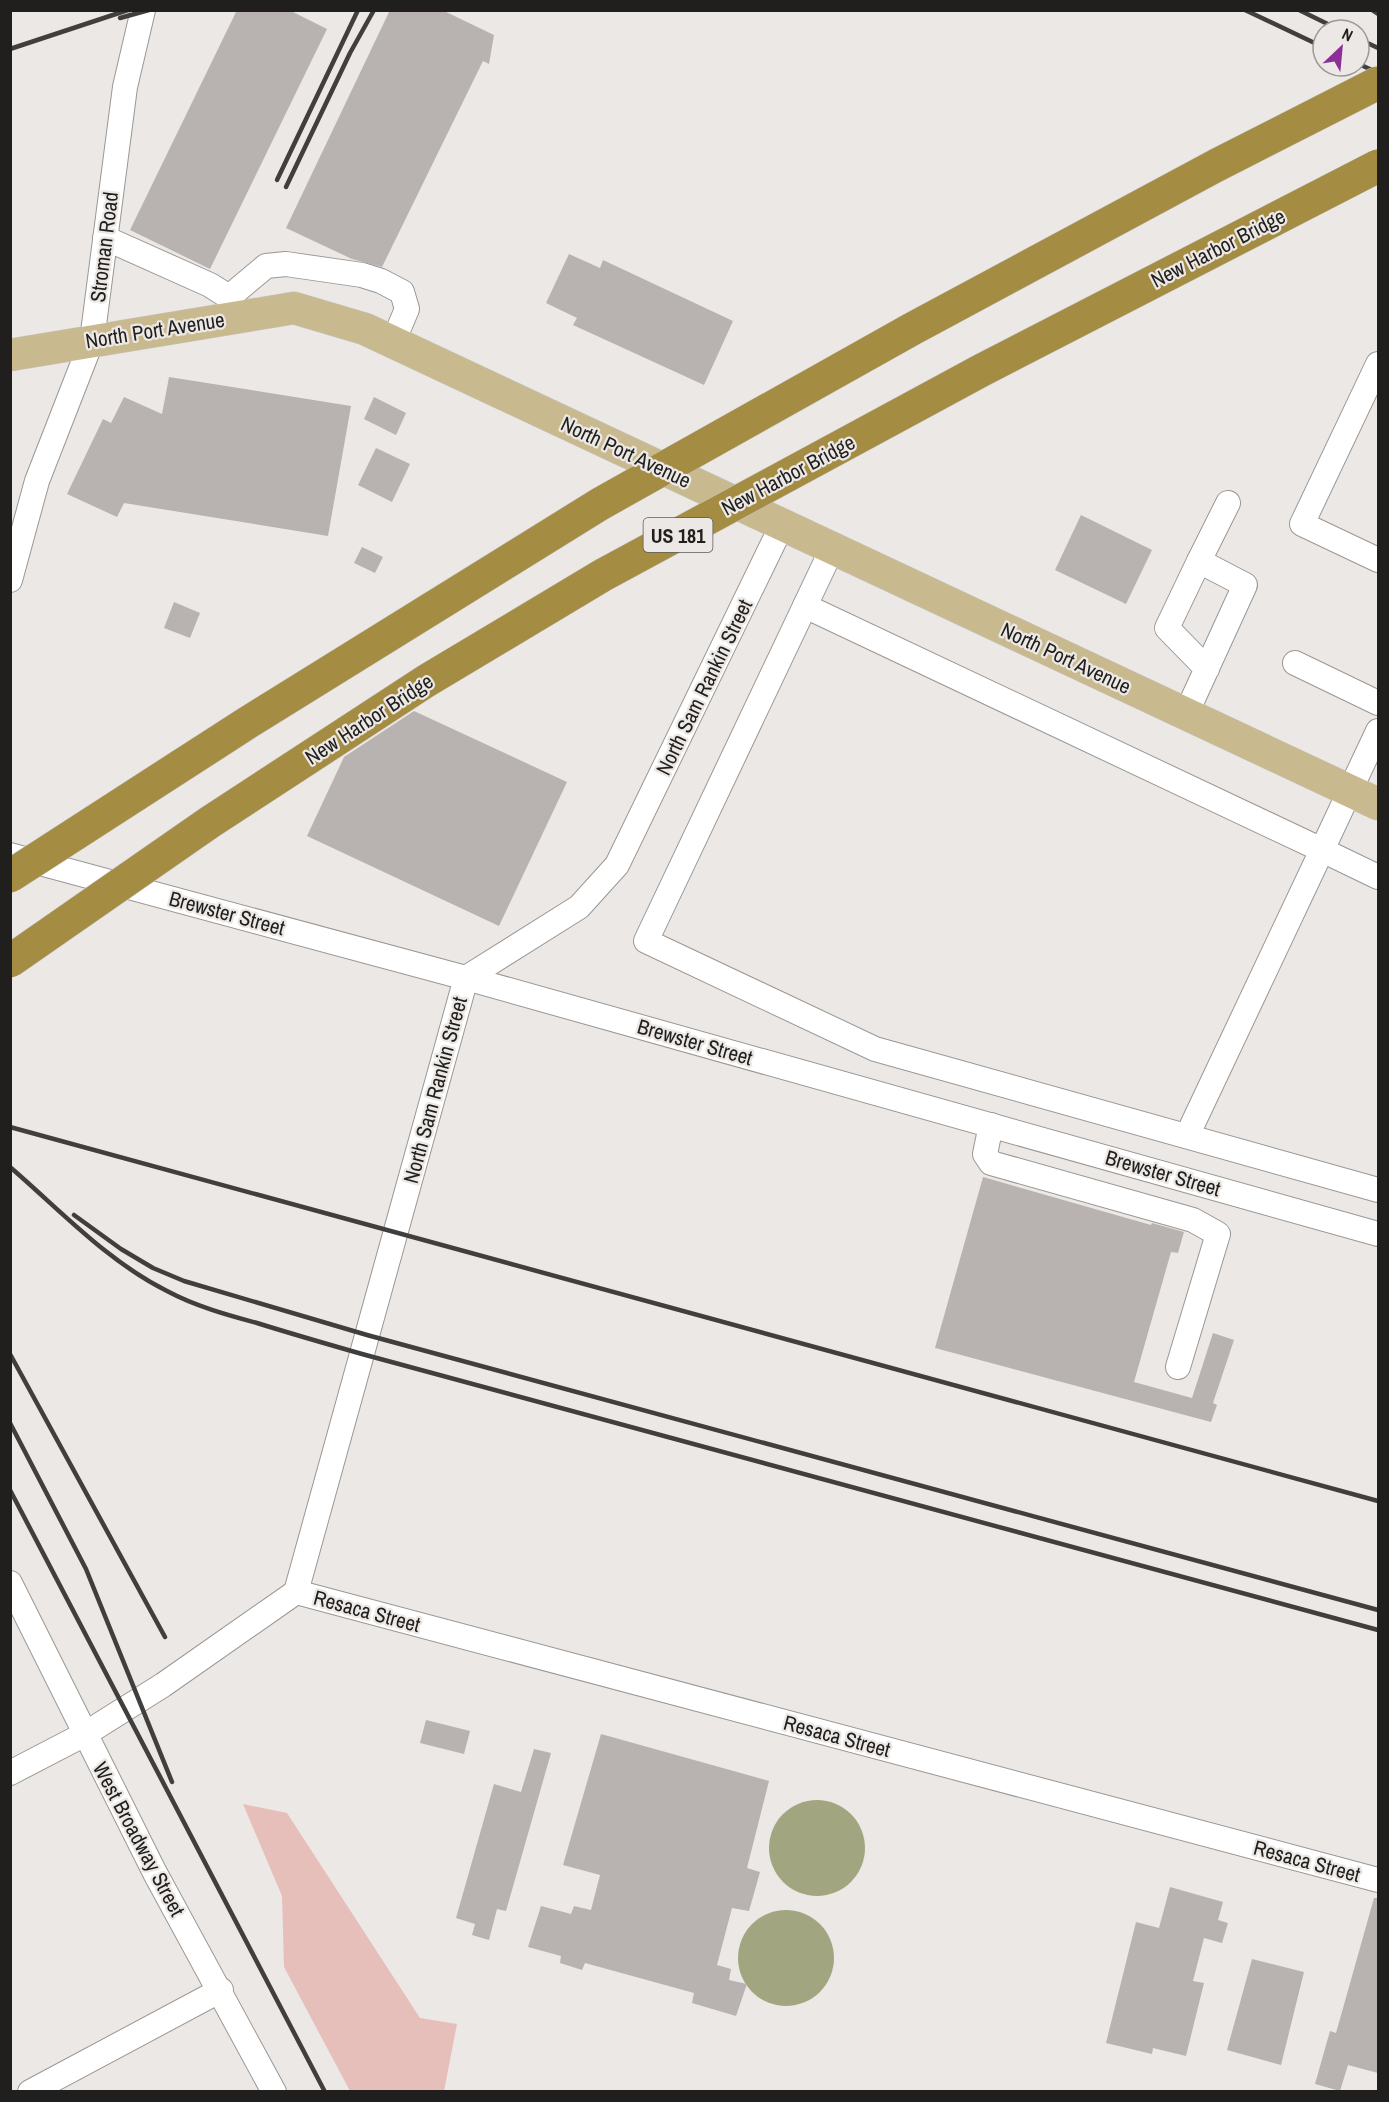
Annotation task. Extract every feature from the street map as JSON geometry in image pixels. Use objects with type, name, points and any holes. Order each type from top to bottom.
[{"type":"highway","points":[[10,876],[247,723],[600,504],[923,324],[1217,165],[1378,83]]},
{"type":"highway","name":"New Harbor Bridge","points":[[10,961],[220,816],[426,681],[603,575],[982,370],[1378,165]]},
{"type":"main road","name":"North Port Avenue","points":[[13,354],[92,340],[233,307],[294,308],[365,328],[1378,804]]},
{"type":"street","name":"Stroman Road","points":[[10,580],[37,481],[92,340],[125,87],[143,10]]},
{"type":"street","points":[[105,238],[210,285],[233,307],[266,266],[286,264],[362,274],[402,292],[407,309],[393,342]]},
{"type":"street","points":[[1378,364],[1302,524],[1378,560]]},
{"type":"street","points":[[1207,669],[1167,628],[1228,503]]},
{"type":"street","name":"North Sam Rankin Street","points":[[296,1592],[466,978],[579,907],[617,865],[782,525]]},
{"type":"street","points":[[832,549],[646,941],[875,1049],[1378,1190]]},
{"type":"street","points":[[1186,714],[1245,585],[1199,561]]},
{"type":"street","points":[[804,606],[1378,877]]},
{"type":"street","points":[[1294,663],[1378,703]]},
{"type":"street","points":[[1187,1136],[1378,731]]},
{"type":"street","name":"Brewster Street","points":[[10,855],[466,978],[1378,1234]]},
{"type":"street","points":[[991,1125],[985,1154],[991,1163],[1193,1220],[1218,1234],[1178,1367]]},
{"type":"street","points":[[10,1773],[85,1734],[163,1685],[296,1592]]},
{"type":"street","name":"Resaca Street","points":[[296,1592],[1378,1880]]},
{"type":"street","name":"West Broadway Street","points":[[14,1598],[155,1873],[221,1990],[274,2091]]},
{"type":"street","points":[[30,2091],[221,1990]]},
{"type":"shaded area","points":[[817,1800],[836,1803],[851,1814],[862,1829],[865,1848],[862,1867],[851,1882],[836,1893],[817,1896],[798,1893],[783,1882],[772,1867],[769,1848],[772,1829],[783,1814],[798,1803]]},
{"type":"shaded area","points":[[243,1804],[287,1813],[420,2018],[457,2024],[444,2091],[350,2091],[284,1967],[282,1896]]},
{"type":"shaded area","points":[[786,1910],[805,1913],[820,1924],[831,1939],[834,1958],[831,1977],[820,1992],[805,2003],[786,2006],[767,2003],[752,1992],[741,1977],[738,1958],[741,1939],[752,1924],[767,1913]]},
{"type":"building","points":[[237,10],[289,10],[327,29],[210,269],[130,230]]},
{"type":"building","points":[[390,10],[442,10],[494,35],[489,64],[483,61],[382,267],[352,259],[286,228]]},
{"type":"building","points":[[569,254],[600,268],[603,260],[733,321],[704,385],[573,325],[577,318],[546,303]]},
{"type":"building","points":[[169,377],[351,406],[328,536],[124,503],[117,517],[67,494],[103,419],[111,423],[124,397],[162,414]]},
{"type":"building","points":[[374,397],[406,413],[396,435],[364,419]]},
{"type":"building","points":[[376,448],[410,464],[392,502],[358,485]]},
{"type":"building","points":[[1081,515],[1152,550],[1126,604],[1055,570]]},
{"type":"building","points":[[362,547],[383,557],[375,573],[354,563]]},
{"type":"building","points":[[174,602],[200,613],[190,638],[164,628]]},
{"type":"building","points":[[414,711],[567,782],[499,926],[307,836],[344,757]]},
{"type":"building","points":[[983,1177],[1151,1225],[1152,1223],[1184,1232],[1178,1253],[1171,1252],[1134,1382],[1192,1398],[1213,1333],[1234,1340],[1213,1403],[1217,1405],[1211,1422],[935,1348]]},
{"type":"building","points":[[426,1720],[470,1731],[464,1754],[420,1743]]},
{"type":"building","points":[[601,1734],[769,1781],[747,1868],[760,1872],[749,1911],[732,1908],[717,1965],[731,1969],[729,1980],[747,1984],[736,2016],[692,2003],[694,1993],[585,1963],[582,1970],[560,1963],[561,1956],[528,1947],[541,1906],[571,1914],[574,1906],[591,1910],[600,1875],[563,1865]]},
{"type":"building","points":[[534,1749],[551,1753],[506,1911],[497,1909],[489,1940],[472,1935],[475,1924],[456,1918],[494,1784],[521,1792]]},
{"type":"building","points":[[1170,1887],[1223,1902],[1218,1920],[1228,1923],[1222,1943],[1204,1938],[1193,1981],[1204,1983],[1186,2056],[1153,2048],[1152,2054],[1106,2043],[1136,1922],[1159,1928]]},
{"type":"building","points":[[1374,1898],[1378,1898],[1378,2073],[1348,2065],[1340,2091],[1315,2084],[1330,2031],[1336,2033]]},
{"type":"building","points":[[1252,1959],[1304,1972],[1281,2065],[1227,2050]]},
{"type":"railway","points":[[10,49],[128,10]]},
{"type":"railway","points":[[120,18],[149,10]]},
{"type":"railway","points":[[277,180],[358,10]]},
{"type":"railway","points":[[286,187],[350,53],[374,10]]},
{"type":"railway","points":[[1245,10],[1311,41]]},
{"type":"railway","points":[[1299,10],[1315,18]]},
{"type":"railway","points":[[1372,10],[1378,14]]},
{"type":"railway","points":[[1371,45],[1378,48]]},
{"type":"railway","points":[[1371,70],[1378,73]]},
{"type":"railway","points":[[10,1127],[1378,1501]]},
{"type":"railway","points":[[10,1167],[85,1234],[124,1265],[167,1291],[211,1310],[362,1354],[1378,1630]]},
{"type":"railway","points":[[74,1215],[121,1249],[153,1268],[184,1281],[367,1335],[1378,1610]]},
{"type":"railway","points":[[10,1354],[165,1637]]},
{"type":"railway","points":[[10,1423],[86,1569],[172,1782]]},
{"type":"railway","points":[[10,1490],[325,2092]]}]
